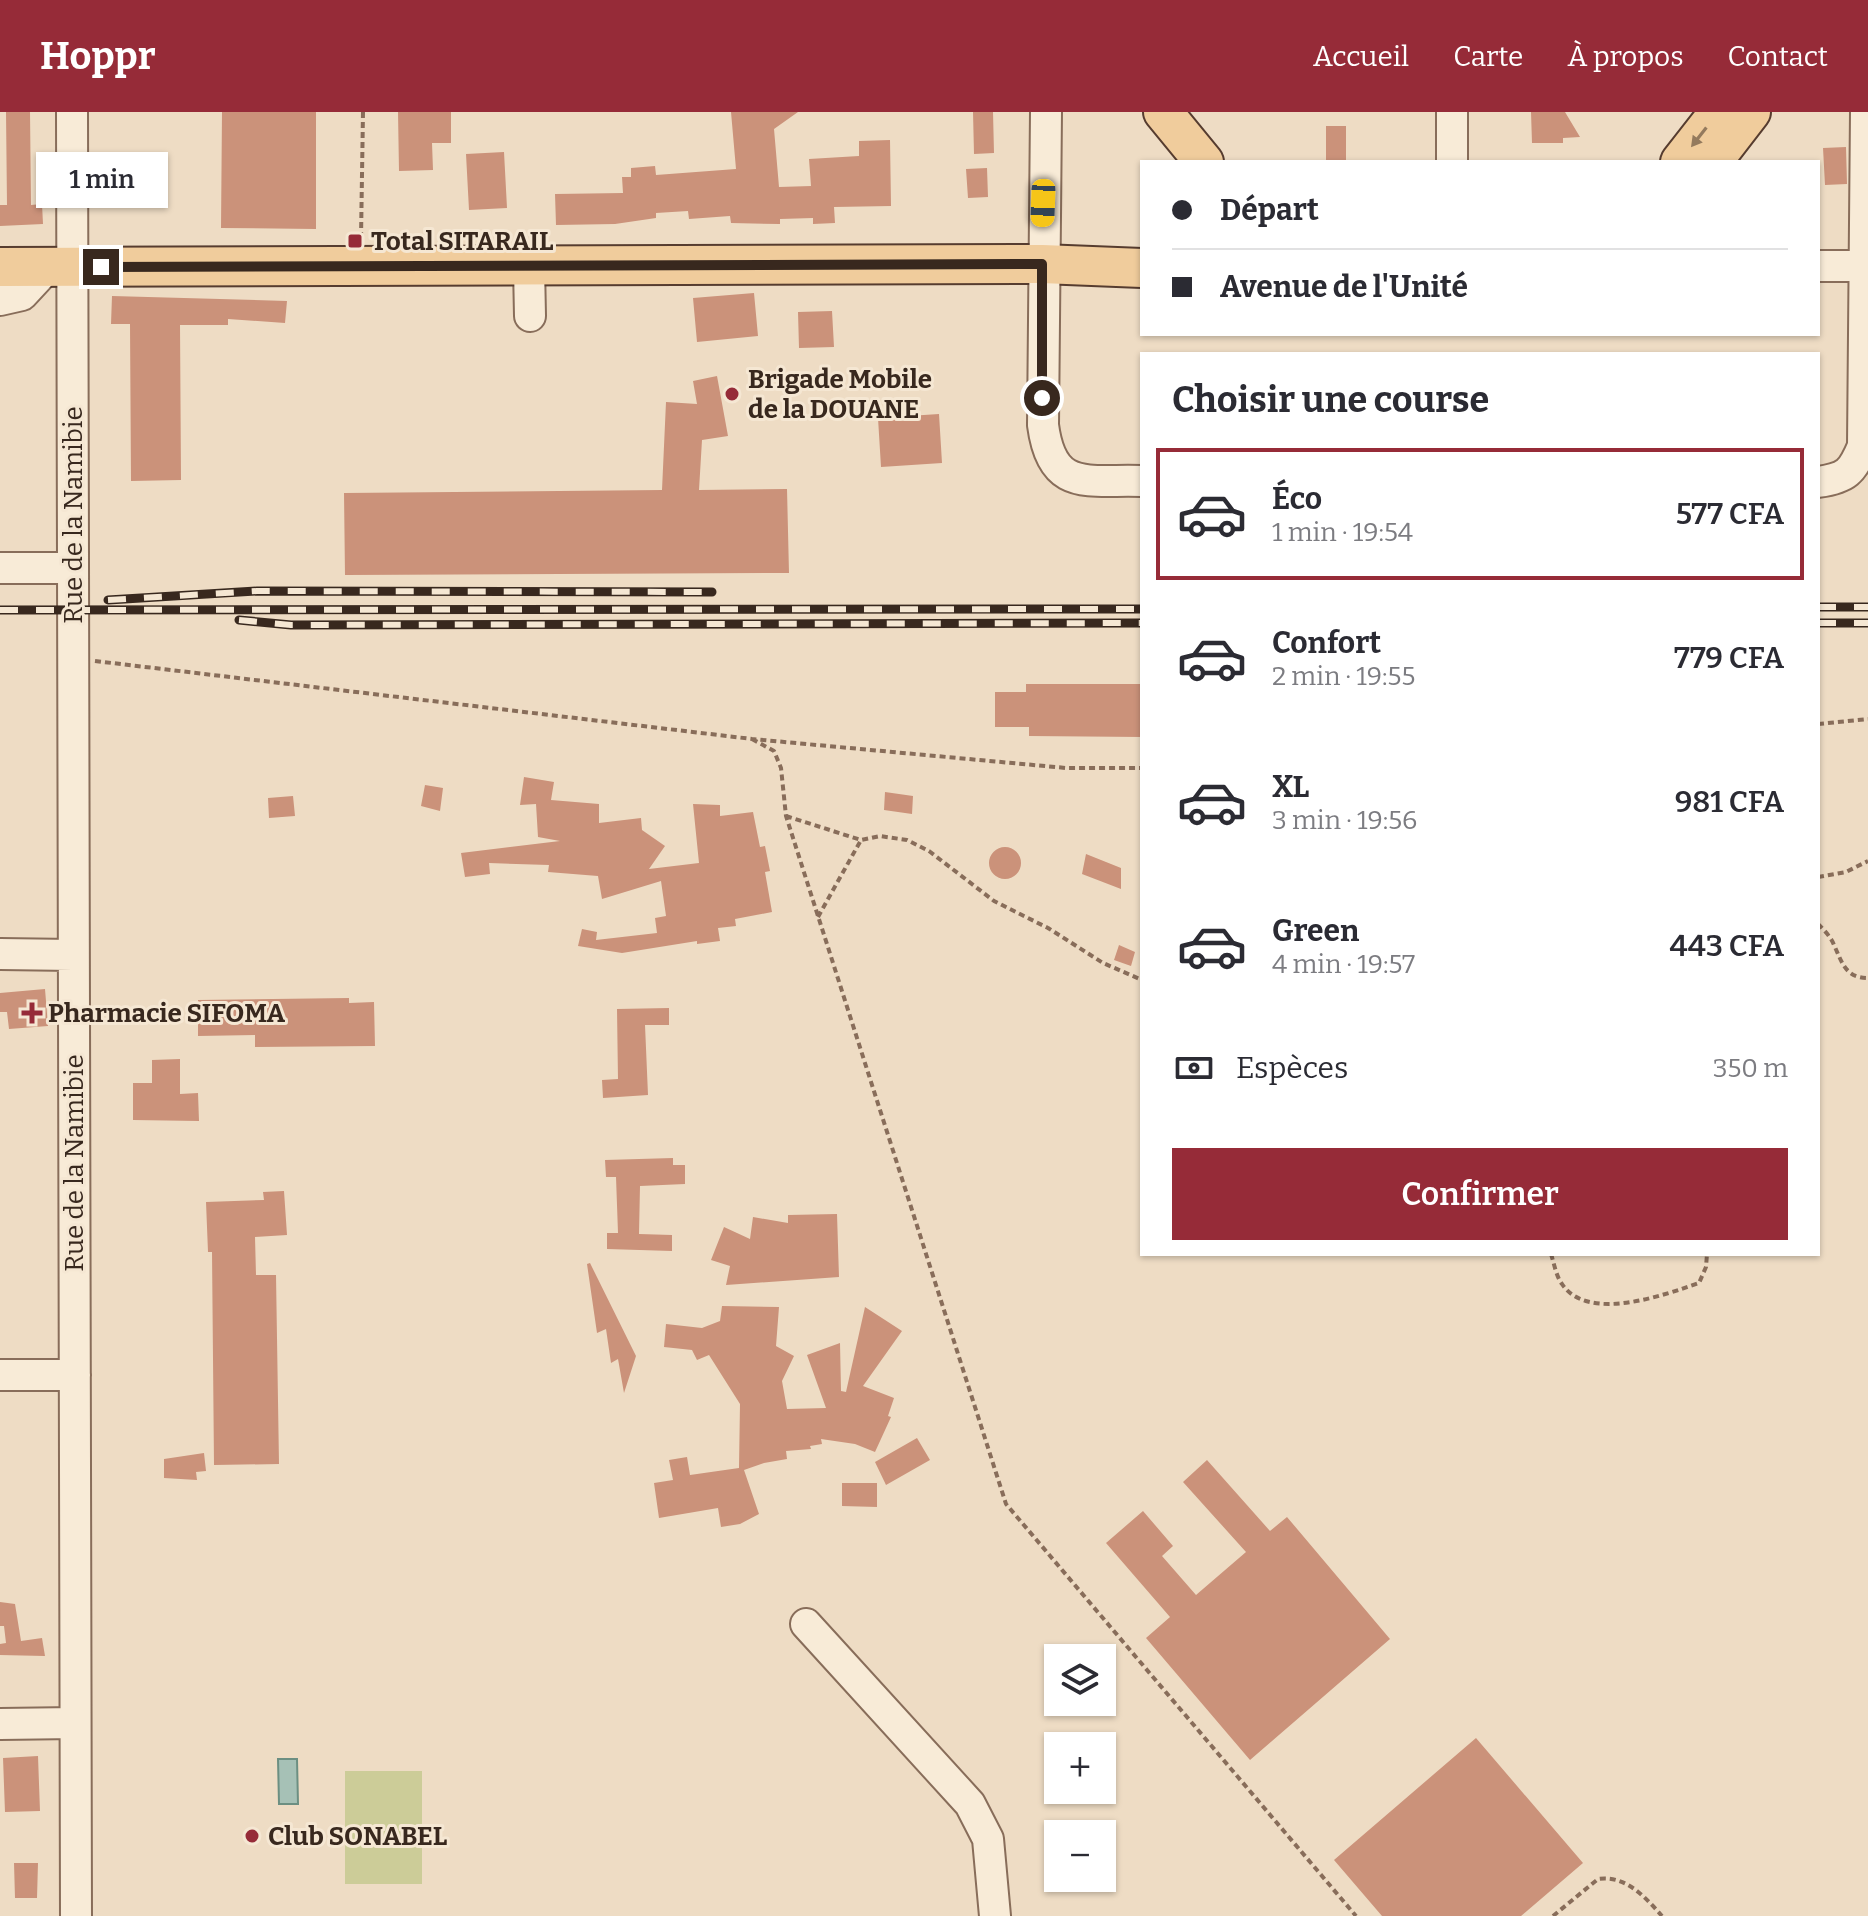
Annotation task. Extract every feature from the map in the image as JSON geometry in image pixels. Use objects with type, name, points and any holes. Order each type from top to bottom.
[{"type":"main road","points":[[1163,112],[1202,160]]},
{"type":"main road","points":[[1193,112],[1230,160]]},
{"type":"main road","points":[[1682,160],[1719,112]]},
{"type":"main road","points":[[1714,160],[1751,112]]},
{"type":"main road","points":[[0,267],[1042,264],[1140,268]]},
{"type":"street","name":"Rue de la Namibie","points":[[72,112],[60,267],[73,568],[76,1916]]},
{"type":"street","points":[[1046,112],[1042,264],[1043,425],[1046,448],[1056,468],[1073,479],[1140,481]]},
{"type":"street","points":[[1452,112],[1452,160]]},
{"type":"street","points":[[1820,482],[1835,480],[1853,470],[1863,446],[1866,112]]},
{"type":"street","points":[[1820,266],[1867,266]]},
{"type":"street","points":[[0,300],[22,295],[60,267]]},
{"type":"street","points":[[529,267],[530,316]]},
{"type":"street","points":[[0,568],[73,568]]},
{"type":"street","points":[[0,954],[73,955]]},
{"type":"street","points":[[0,1375],[75,1375]]},
{"type":"street","points":[[806,1624],[970,1804],[988,1839],[995,1916]]},
{"type":"street","points":[[0,1724],[75,1723]]},
{"type":"path","points":[[361,267],[363,112]]},
{"type":"path","points":[[73,658],[752,739],[1066,768],[1140,768]]},
{"type":"path","points":[[1820,724],[1868,719]]},
{"type":"path","points":[[752,739],[774,751],[781,768],[786,816],[1006,1504],[1356,1916]]},
{"type":"path","points":[[786,816],[861,840],[880,836],[907,840],[929,851],[994,901],[1048,928],[1103,963],[1140,979]]},
{"type":"path","points":[[818,917],[861,840]]},
{"type":"path","points":[[1820,877],[1846,872],[1868,861]]},
{"type":"path","points":[[1820,926],[1833,941],[1842,968],[1859,978],[1868,978]]},
{"type":"path","points":[[1552,1256],[1562,1284],[1577,1298],[1594,1303],[1617,1304],[1663,1295],[1699,1283],[1707,1256]]},
{"type":"path","points":[[1553,1916],[1598,1879],[1606,1878],[1620,1880],[1632,1887],[1662,1916]]},
{"type":"green space","points":[[345,1771],[422,1771],[422,1884],[345,1884]]},
{"type":"shaded area","points":[[278,1759],[297,1759],[298,1804],[279,1804]]},
{"type":"building","points":[[6,112],[30,112],[31,205],[42,204],[43,224],[0,226],[0,205],[7,205]]},
{"type":"building","points":[[222,112],[316,112],[316,229],[221,228]]},
{"type":"building","points":[[398,112],[451,112],[451,143],[432,143],[433,170],[399,171]]},
{"type":"building","points":[[731,112],[798,112],[774,129],[779,187],[811,186],[809,159],[859,156],[859,141],[890,140],[891,206],[834,207],[835,223],[813,224],[813,218],[780,219],[780,224],[731,223],[730,216],[689,219],[688,211],[656,213],[656,218],[615,224],[556,225],[555,194],[623,193],[622,177],[631,177],[631,168],[655,166],[656,175],[736,169]]},
{"type":"building","points":[[973,112],[993,112],[994,153],[974,154]]},
{"type":"building","points":[[1531,112],[1565,112],[1580,137],[1563,138],[1563,143],[1532,143]]},
{"type":"building","points":[[1326,126],[1346,126],[1346,160],[1326,160]]},
{"type":"building","points":[[1846,147],[1847,184],[1825,185],[1823,148]]},
{"type":"building","points":[[504,152],[507,208],[469,210],[466,154]]},
{"type":"building","points":[[987,168],[988,197],[968,198],[966,169]]},
{"type":"building","points":[[754,293],[758,336],[697,342],[693,298]]},
{"type":"building","points":[[112,296],[287,301],[285,323],[228,319],[228,325],[180,325],[181,480],[131,481],[130,324],[111,324]]},
{"type":"building","points":[[832,311],[834,347],[799,348],[798,312]]},
{"type":"building","points":[[717,376],[728,436],[702,440],[699,490],[787,489],[789,573],[345,575],[344,493],[662,490],[666,402],[697,404],[693,381]]},
{"type":"building","points":[[939,414],[942,463],[881,467],[878,418]]},
{"type":"building","points":[[1026,684],[1140,684],[1140,737],[1029,736],[1029,727],[995,727],[995,692],[1026,692]]},
{"type":"building","points":[[524,777],[554,782],[551,800],[599,804],[599,823],[641,818],[642,830],[665,846],[649,869],[699,863],[693,804],[720,805],[720,816],[753,812],[760,847],[765,846],[770,871],[765,872],[772,912],[735,919],[736,926],[718,928],[720,941],[697,944],[697,941],[622,953],[578,946],[582,929],[597,932],[596,940],[657,933],[655,918],[666,916],[661,881],[602,899],[598,876],[548,872],[549,865],[489,863],[490,874],[465,877],[461,853],[560,841],[538,837],[536,804],[520,805]]},
{"type":"building","points":[[425,785],[443,788],[440,811],[421,806]]},
{"type":"building","points":[[885,792],[913,796],[912,814],[884,810]]},
{"type":"building","points":[[293,796],[295,816],[269,818],[268,798]]},
{"type":"building","points":[[1005,847],[1017,851],[1021,863],[1017,875],[1005,879],[993,875],[989,863],[993,851]]},
{"type":"building","points":[[1086,854],[1121,868],[1121,889],[1082,874]]},
{"type":"building","points":[[1119,945],[1135,952],[1131,966],[1114,960]]},
{"type":"building","points":[[45,989],[48,1026],[9,1029],[7,1012],[0,1012],[0,993]]},
{"type":"building","points":[[349,998],[349,1003],[374,1002],[375,1046],[255,1047],[255,1035],[198,1036],[198,1000]]},
{"type":"building","points":[[669,1008],[669,1025],[645,1025],[648,1095],[603,1098],[602,1080],[618,1079],[617,1009]]},
{"type":"building","points":[[180,1059],[180,1094],[198,1093],[199,1121],[133,1120],[133,1083],[152,1083],[152,1060]]},
{"type":"building","points":[[673,1158],[673,1165],[685,1165],[685,1184],[640,1186],[639,1234],[672,1235],[672,1251],[607,1249],[607,1233],[618,1233],[616,1177],[606,1177],[605,1160]]},
{"type":"building","points":[[284,1191],[287,1235],[255,1237],[256,1275],[276,1275],[279,1464],[214,1465],[212,1252],[208,1252],[206,1202],[264,1200],[263,1192]]},
{"type":"building","points":[[837,1214],[839,1277],[726,1285],[730,1266],[711,1260],[724,1227],[750,1239],[753,1217],[788,1223],[788,1215]]},
{"type":"building","points":[[590,1263],[636,1356],[624,1393],[618,1359],[611,1363],[606,1329],[597,1333],[587,1264]]},
{"type":"building","points":[[722,1306],[779,1307],[776,1346],[794,1356],[782,1381],[787,1409],[826,1408],[807,1355],[840,1343],[841,1391],[846,1392],[865,1307],[902,1331],[863,1386],[894,1398],[888,1416],[891,1417],[875,1452],[855,1444],[821,1439],[822,1444],[810,1446],[811,1449],[786,1451],[787,1459],[744,1470],[759,1514],[740,1524],[721,1527],[718,1508],[659,1518],[654,1483],[673,1480],[669,1460],[687,1457],[690,1475],[739,1468],[740,1404],[709,1355],[697,1360],[692,1350],[664,1347],[666,1324],[702,1328],[720,1321]]},
{"type":"building","points":[[917,1438],[930,1460],[886,1485],[875,1462]]},
{"type":"building","points":[[204,1453],[206,1471],[196,1472],[197,1480],[164,1478],[164,1459]]},
{"type":"building","points":[[1207,1460],[1270,1531],[1287,1517],[1390,1639],[1250,1760],[1146,1638],[1170,1617],[1106,1543],[1143,1511],[1173,1546],[1162,1556],[1196,1595],[1246,1552],[1183,1482]]},
{"type":"building","points":[[842,1483],[877,1483],[877,1507],[842,1506]]},
{"type":"building","points":[[0,1602],[15,1604],[21,1641],[42,1638],[45,1656],[0,1655],[0,1644],[6,1643],[4,1626],[0,1626]]},
{"type":"building","points":[[1476,1738],[1583,1863],[1521,1916],[1382,1916],[1334,1860]]},
{"type":"building","points":[[38,1756],[40,1811],[5,1812],[3,1758]]},
{"type":"building","points":[[14,1863],[38,1863],[37,1898],[15,1898]]},
{"type":"railway","points":[[108,600],[257,591],[712,592]]},
{"type":"railway","points":[[1820,607],[1868,607]]},
{"type":"railway","points":[[0,610],[1140,609]]},
{"type":"railway","points":[[239,620],[291,625],[1140,623]]},
{"type":"railway","points":[[1820,623],[1868,623]]},
{"type":"place","name":"Total SITARAIL","points":[[355,241]]},
{"type":"place","name":"Brigade Mobile de la DOUANE","points":[[732,394]]},
{"type":"place","name":"Pharmacie SIFOMA","points":[[32,1013]]},
{"type":"place","name":"Club SONABEL","points":[[252,1836]]},
{"type":"route","points":[[101,267],[1042,264],[1042,398]]}]
